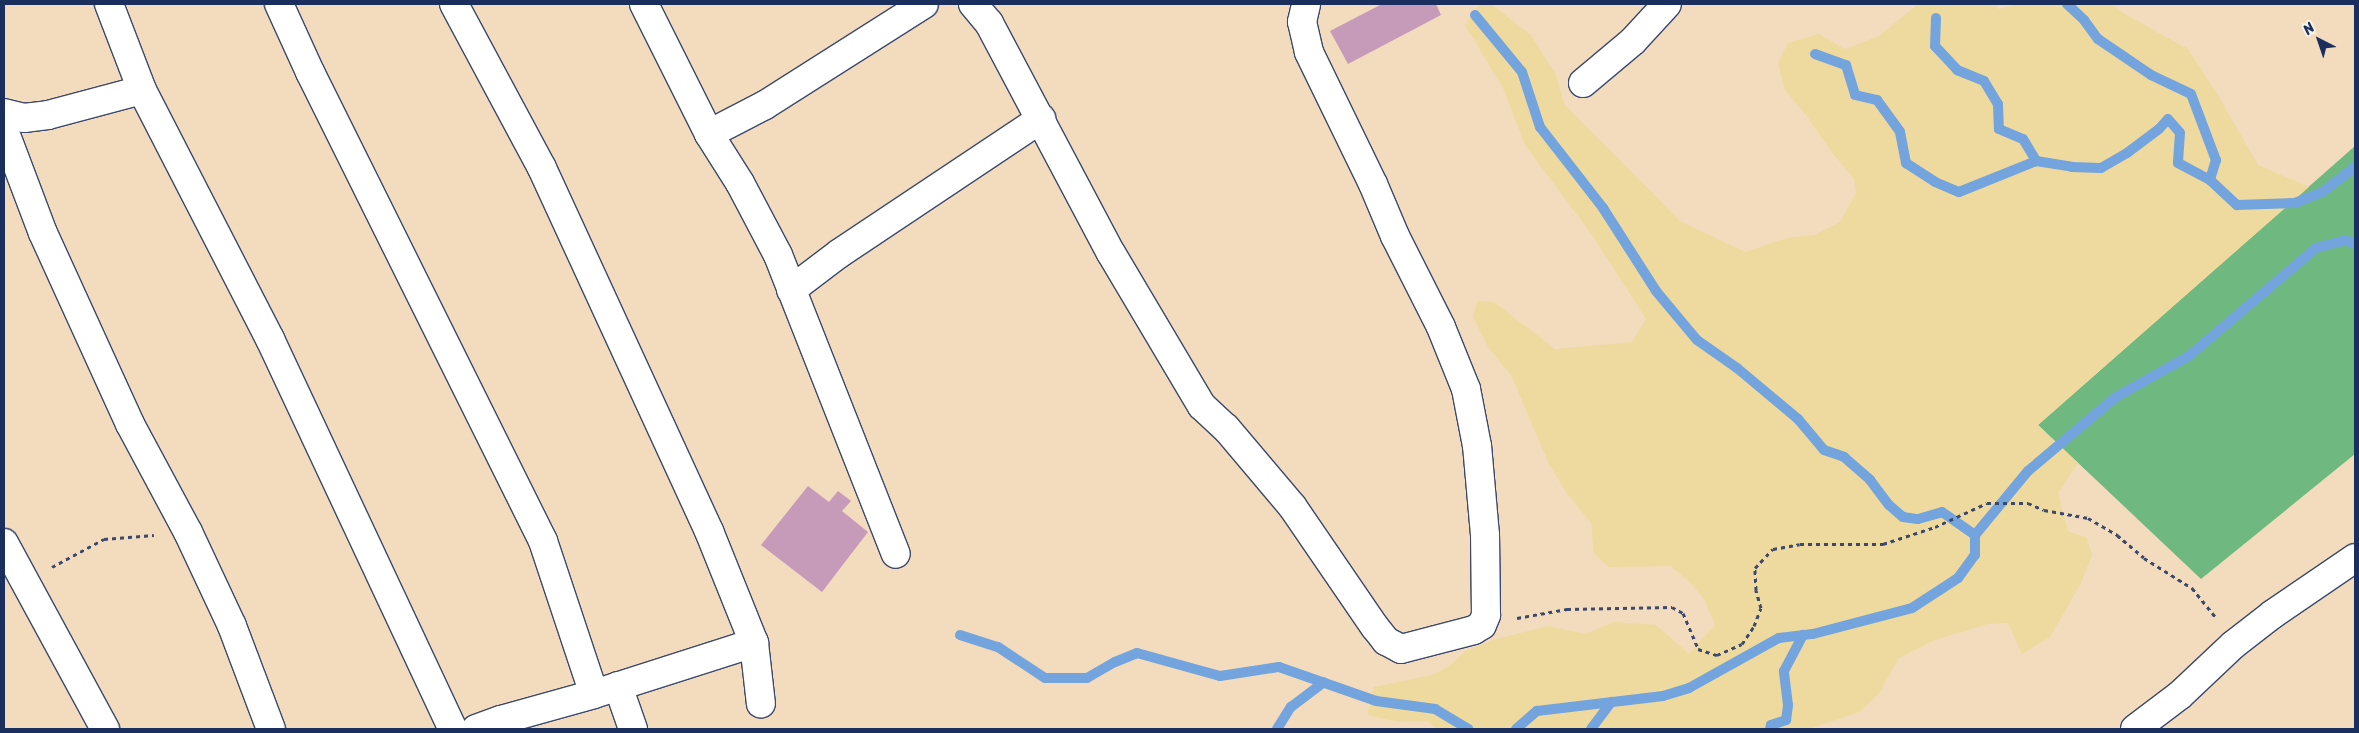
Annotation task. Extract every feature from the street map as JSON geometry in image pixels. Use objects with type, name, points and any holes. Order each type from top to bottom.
[{"type":"street","points":[[109,4],[142,90],[270,339],[453,729]]},
{"type":"street","points":[[278,4],[543,541],[606,690],[633,729]]},
{"type":"street","points":[[454,4],[542,168],[708,531],[754,643],[761,704]]},
{"type":"street","points":[[644,4],[709,134],[740,183],[778,256],[896,554]]},
{"type":"street","points":[[709,134],[765,105],[924,4]]},
{"type":"street","points":[[973,4],[989,23],[1111,253],[1202,406],[1226,428],[1292,506],[1386,641],[1401,649],[1474,630],[1482,625],[1486,615],[1485,535],[1477,446],[1466,389],[1441,327],[1394,236],[1373,184],[1310,52],[1302,22],[1306,4]]},
{"type":"street","points":[[1582,83],[1633,41],[1667,4]]},
{"type":"street","points":[[4,113],[24,118],[48,115],[142,90]]},
{"type":"street","points":[[791,290],[840,252],[1040,119]]},
{"type":"street","points":[[4,130],[43,234],[130,424],[188,532],[232,626],[271,729]]},
{"type":"street","points":[[4,543],[105,729]]},
{"type":"street","points":[[2135,729],[2180,695],[2233,645],[2273,614],[2351,567]]},
{"type":"street","points":[[476,729],[554,703],[606,690],[754,643]]},
{"type":"path","points":[[1482,625],[1567,609],[1672,607],[1683,613],[1698,649],[1717,656],[1742,644],[1754,626],[1761,608],[1756,590],[1754,568],[1773,549],[1800,544],[1883,544],[1934,527],[1987,503],[2028,503],[2044,510],[2088,518],[2117,535],[2144,558],[2192,588],[2210,609],[2233,645]]},
{"type":"path","points":[[25,582],[104,539],[188,532]]},
{"type":"green space","points":[[2355,146],[2355,454],[2201,579],[2038,425]]},
{"type":"sand","points":[[1491,4],[1531,35],[1556,75],[1564,104],[1680,221],[1745,252],[1787,238],[1815,235],[1840,222],[1856,193],[1854,179],[1785,90],[1778,63],[1788,43],[1819,34],[1845,49],[1879,36],[1918,4],[1995,4],[1999,9],[2016,4],[2113,4],[2120,11],[2188,49],[2216,92],[2258,165],[2309,187],[2038,425],[2078,463],[2058,493],[2068,531],[2087,538],[2092,555],[2081,583],[2050,637],[2022,654],[2008,623],[1988,624],[1935,640],[1899,658],[1878,695],[1859,712],[1814,727],[1814,729],[1437,729],[1428,721],[1398,722],[1367,715],[1374,687],[1432,675],[1449,666],[1464,652],[1495,639],[1548,626],[1585,634],[1614,622],[1656,625],[1689,654],[1715,625],[1704,599],[1671,566],[1609,567],[1594,554],[1591,523],[1566,492],[1549,464],[1511,375],[1488,347],[1473,317],[1477,301],[1494,302],[1555,349],[1632,342],[1646,319],[1592,235],[1525,145],[1503,88],[1465,25],[1478,6]]},
{"type":"building","points":[[1382,4],[1436,4],[1441,15],[1348,64],[1330,31]]},
{"type":"building","points":[[808,486],[829,502],[838,491],[851,501],[842,511],[868,532],[822,592],[761,545]]},
{"type":"waterway","points":[[2067,4],[2084,20],[2098,39],[2151,75],[2191,94],[2216,160],[2210,180]]},
{"type":"waterway","points":[[1475,15],[1522,72],[1540,127],[1603,208],[1656,291],[1697,340],[1737,368],[1798,419],[1824,450],[1844,457],[1870,480],[1889,505],[1903,517],[1918,519],[1942,512],[1975,535]]},
{"type":"waterway","points":[[1936,18],[1935,46],[1957,70],[1984,81],[1998,104],[1999,129],[2023,139],[2036,161]]},
{"type":"waterway","points":[[1815,54],[1846,65],[1855,95],[1877,100],[1900,132],[1906,163],[1935,182],[1959,192],[2036,161],[2072,167],[2101,168],[2127,153],[2159,129],[2168,119],[2180,133],[2178,163],[2210,180],[2237,205],[2295,203],[2324,191],[2355,167]]},
{"type":"waterway","points":[[1516,729],[1537,711],[1663,696],[1689,688],[1779,638],[1813,634],[1912,608],[1958,578],[1975,555],[1975,535],[2028,471],[2116,397],[2189,356],[2316,248],[2345,240],[2355,244]]},
{"type":"waterway","points":[[960,635],[998,647],[1045,678],[1087,678],[1115,662],[1137,653],[1220,676],[1279,667],[1376,701],[1435,709],[1468,729]]},
{"type":"waterway","points":[[1770,729],[1771,725],[1786,720],[1788,705],[1784,671],[1803,635]]},
{"type":"waterway","points":[[1277,729],[1291,707],[1324,682]]},
{"type":"waterway","points":[[1591,729],[1611,702]]}]
